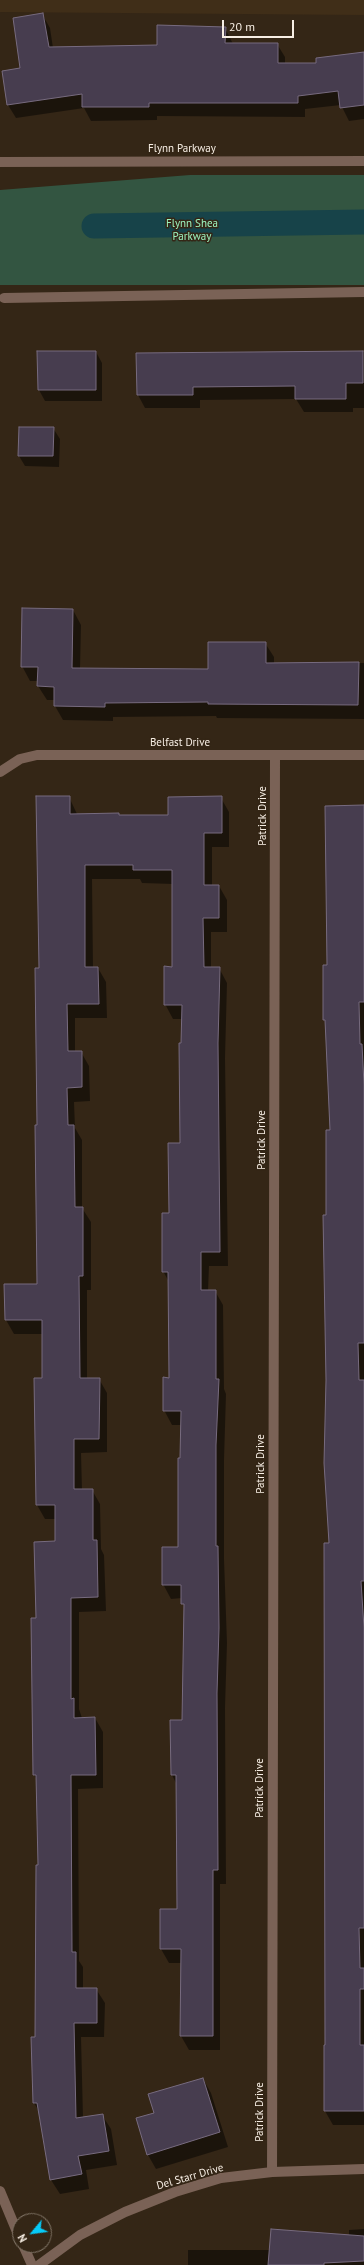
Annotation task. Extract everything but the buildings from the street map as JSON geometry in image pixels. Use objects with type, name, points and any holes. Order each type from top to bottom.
[{"type":"street","name":"Flynn Parkway","points":[[0,162],[364,161]]},
{"type":"street","points":[[4,298],[364,292]]},
{"type":"street","name":"Belfast Drive","points":[[0,772],[20,759],[37,755],[364,755]]},
{"type":"street","name":"Patrick Drive","points":[[272,2172],[275,756]]},
{"type":"street","name":"Del Starr Drive","points":[[39,2265],[80,2235],[125,2212],[153,2200],[222,2178],[272,2172],[364,2169]]},
{"type":"street","points":[[0,2191],[12,2220]]},
{"type":"street","points":[[27,2253],[32,2265]]},
{"type":"shaded area","points":[[0,0],[364,0],[364,15],[0,12]]},
{"type":"green space","name":"Flynn Shea Parkway","points":[[190,175],[364,175],[364,285],[0,285],[0,190]]},
{"type":"waterway","points":[[94,226],[364,222]]}]
